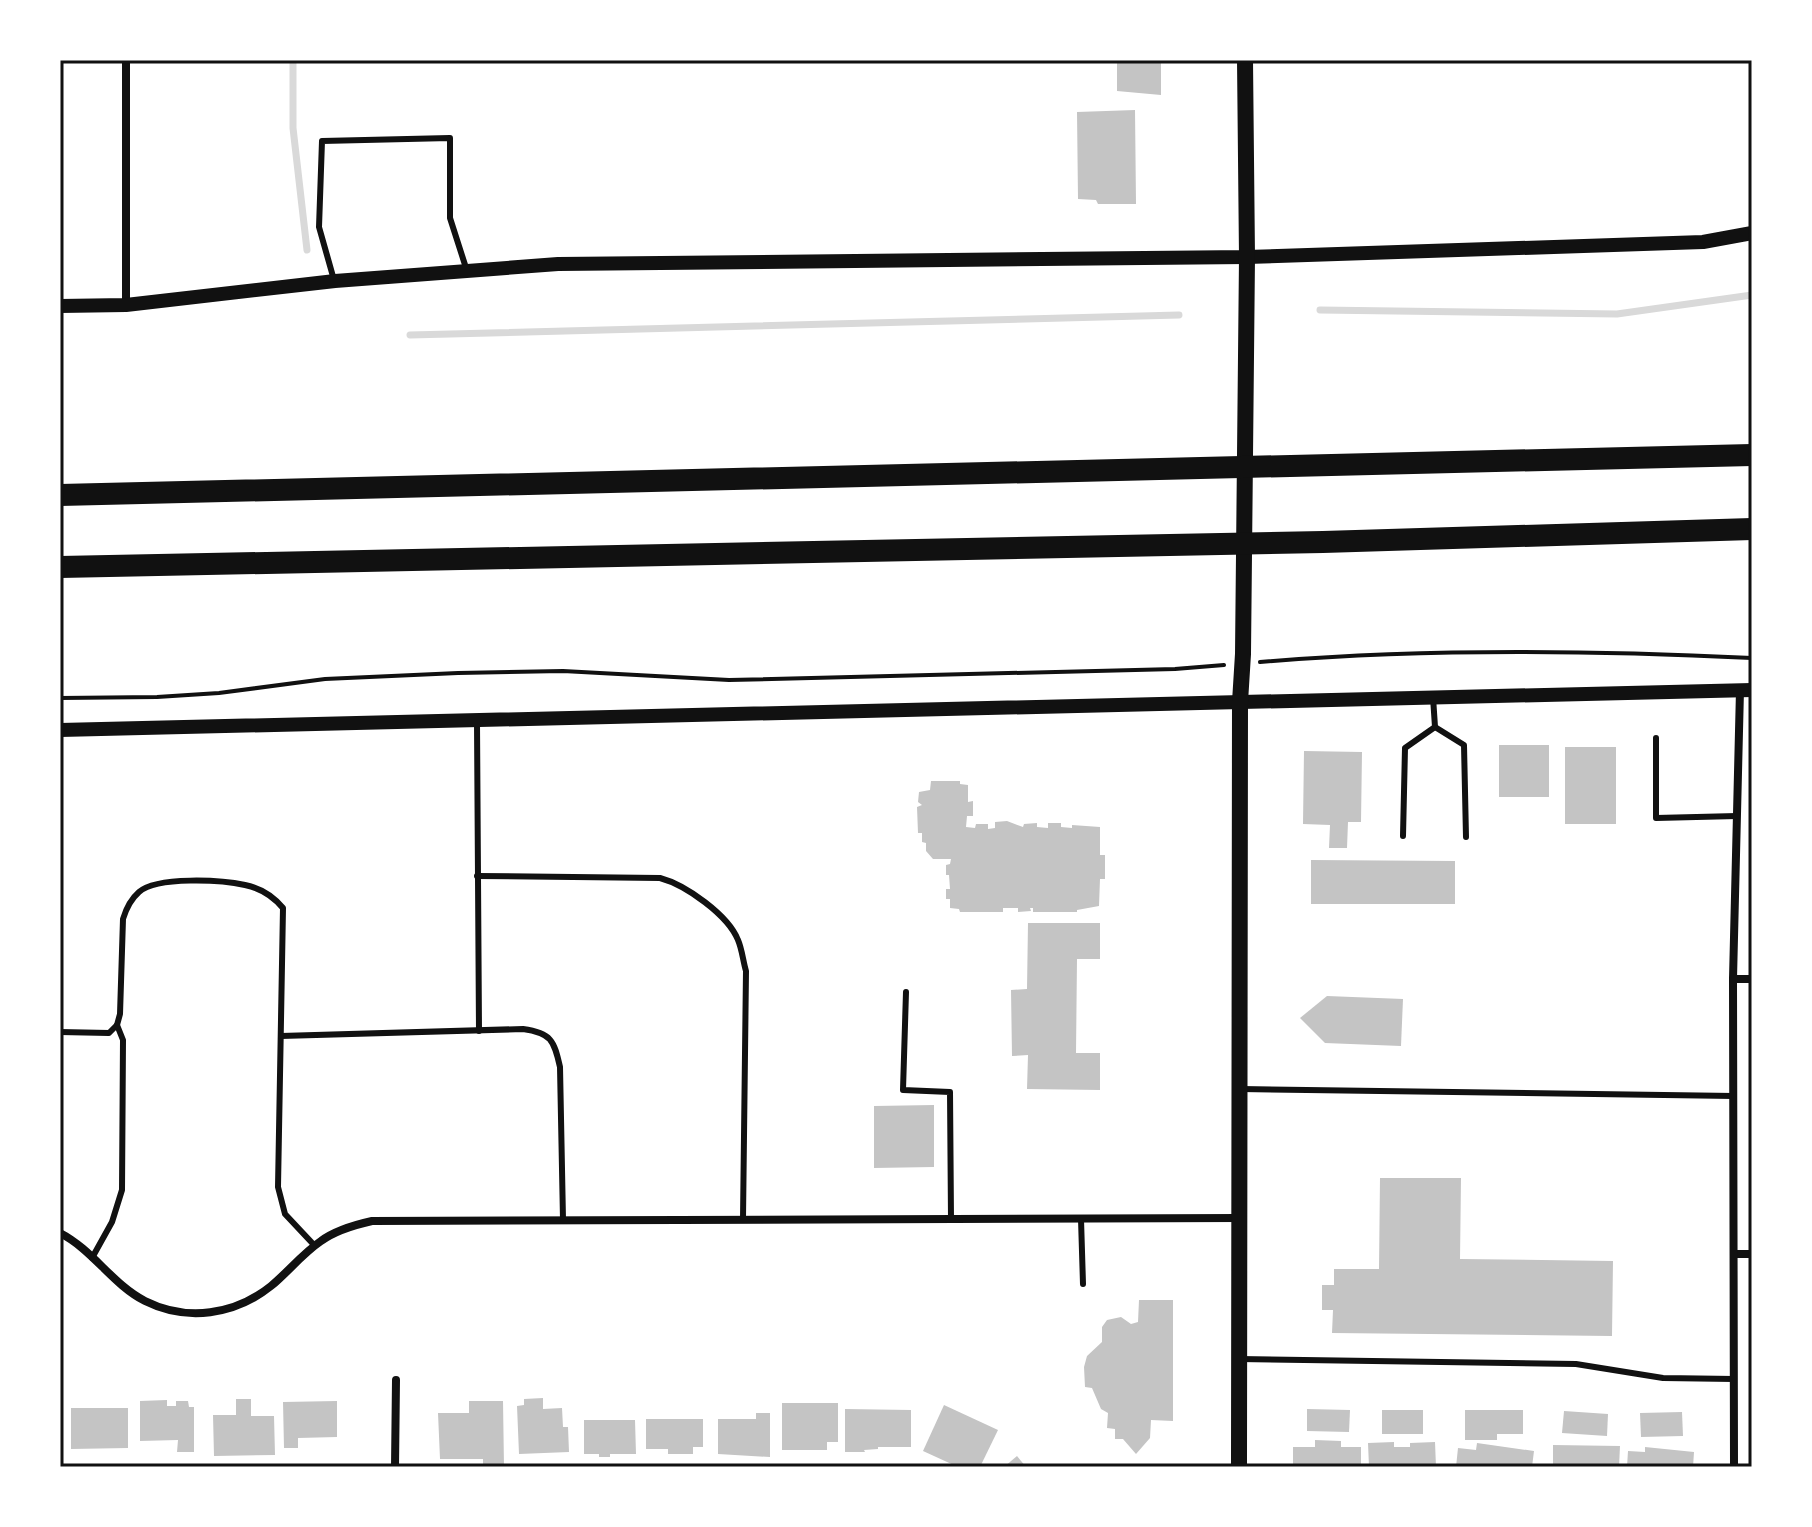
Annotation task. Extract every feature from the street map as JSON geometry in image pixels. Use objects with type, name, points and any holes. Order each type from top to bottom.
[{"type":"highway","points":[[60,495],[1752,455]]},
{"type":"highway","points":[[60,567],[1323,542],[1752,529]]},
{"type":"main road","points":[[1239,1467],[1240,702],[1247,257],[1245,60]]},
{"type":"street","points":[[126,60],[126,305]]},
{"type":"street","points":[[60,306],[126,305],[335,281],[558,264],[1247,257],[1703,242],[1752,233]]},
{"type":"street","points":[[60,730],[1746,690],[1737,816],[1733,979],[1734,1467]]},
{"type":"street","points":[[1733,979],[1752,979]]},
{"type":"street","points":[[60,1233],[118,1283],[147,1302],[180,1312],[208,1314],[257,1296],[315,1246],[338,1231],[372,1221],[1240,1218]]},
{"type":"street","points":[[1734,1254],[1752,1254]]},
{"type":"street","points":[[395,1467],[396,1380]]},
{"type":"lane","points":[[335,281],[319,227],[322,141],[450,138],[450,218],[467,271]]},
{"type":"lane","points":[[1433,697],[1435,727]]},
{"type":"lane","points":[[477,720],[479,1031]]},
{"type":"lane","points":[[1403,836],[1405,748],[1435,727]]},
{"type":"lane","points":[[1435,727],[1464,745],[1466,837]]},
{"type":"lane","points":[[1656,738],[1656,818],[1737,816]]},
{"type":"lane","points":[[477,876],[660,878],[676,882],[706,901],[738,938],[746,971],[743,1219]]},
{"type":"lane","points":[[60,1032],[109,1033],[117,1025],[125,911],[140,891],[152,885],[204,880],[247,885],[265,892],[283,908],[280,1196],[285,1214],[315,1246]]},
{"type":"lane","points":[[906,992],[903,1090],[950,1092],[951,1219]]},
{"type":"lane","points":[[92,1258],[112,1222],[122,1190],[123,1040],[117,1025]]},
{"type":"lane","points":[[281,1036],[523,1029],[548,1036],[555,1047],[560,1067],[563,1220]]},
{"type":"lane","points":[[1240,1089],[1734,1096]]},
{"type":"lane","points":[[1081,1219],[1083,1284]]},
{"type":"lane","points":[[1239,1359],[1576,1364],[1663,1378],[1734,1379]]},
{"type":"path","points":[[60,698],[157,697],[219,693],[325,679],[458,673],[563,671],[729,680],[1175,669],[1329,656],[1490,653],[1679,654],[1752,658]]},
{"type":"building","points":[[1117,60],[1161,60],[1161,95],[1117,91]]},
{"type":"building","points":[[1135,110],[1136,204],[1098,204],[1096,200],[1078,199],[1077,112]]},
{"type":"building","points":[[1499,745],[1549,745],[1549,797],[1499,797]]},
{"type":"building","points":[[1565,747],[1616,747],[1616,824],[1565,824]]},
{"type":"building","points":[[1304,751],[1362,752],[1361,822],[1348,822],[1347,848],[1329,848],[1330,825],[1303,824]]},
{"type":"building","points":[[931,781],[960,781],[960,784],[968,785],[968,802],[973,801],[973,816],[967,816],[966,827],[988,824],[988,829],[995,828],[995,822],[1007,821],[1023,827],[1024,824],[1037,823],[1037,827],[1048,828],[1048,823],[1061,823],[1061,827],[1100,827],[1100,855],[1105,855],[1105,879],[1100,879],[1099,906],[1077,912],[1033,912],[1030,908],[1031,911],[1018,912],[1018,908],[1003,908],[1003,912],[960,912],[959,909],[950,908],[950,899],[946,899],[946,889],[950,889],[946,865],[950,864],[951,859],[933,859],[926,851],[926,843],[922,842],[922,833],[918,833],[917,807],[922,805],[918,802],[919,792],[930,790]]},
{"type":"building","points":[[1311,860],[1455,861],[1455,904],[1311,904]]},
{"type":"building","points":[[1028,923],[1100,923],[1100,959],[1077,959],[1076,1053],[1100,1053],[1100,1090],[1027,1089],[1028,1055],[1012,1056],[1011,990],[1027,989]]},
{"type":"building","points":[[1327,996],[1403,999],[1401,1046],[1325,1043],[1300,1018]]},
{"type":"building","points":[[934,1105],[934,1167],[874,1168],[874,1106]]},
{"type":"building","points":[[1380,1178],[1461,1178],[1460,1259],[1613,1261],[1612,1336],[1332,1333],[1333,1310],[1322,1310],[1322,1285],[1334,1285],[1334,1269],[1379,1269]]},
{"type":"building","points":[[1139,1300],[1173,1300],[1173,1421],[1151,1420],[1150,1438],[1136,1454],[1123,1439],[1115,1439],[1115,1429],[1107,1428],[1108,1413],[1101,1409],[1092,1388],[1085,1387],[1084,1367],[1087,1356],[1102,1342],[1102,1327],[1107,1320],[1121,1317],[1131,1324],[1138,1322]]},
{"type":"building","points":[[543,1398],[543,1409],[562,1408],[563,1427],[568,1427],[569,1452],[519,1454],[517,1406],[524,1405],[524,1399]]},
{"type":"building","points":[[236,1399],[251,1399],[251,1416],[274,1416],[275,1455],[214,1456],[213,1415],[236,1415]]},
{"type":"building","points":[[167,1400],[167,1406],[176,1406],[176,1401],[188,1401],[189,1407],[194,1407],[194,1452],[177,1452],[178,1440],[140,1441],[140,1401]]},
{"type":"building","points":[[337,1401],[337,1437],[298,1438],[298,1448],[284,1448],[283,1402]]},
{"type":"building","points":[[469,1401],[503,1401],[504,1467],[483,1467],[483,1459],[440,1459],[438,1413],[469,1413]]},
{"type":"building","points":[[782,1403],[838,1403],[838,1442],[827,1442],[827,1450],[782,1450]]},
{"type":"building","points":[[944,1405],[998,1430],[980,1467],[958,1467],[923,1451]]},
{"type":"building","points":[[71,1408],[128,1408],[128,1448],[71,1449]]},
{"type":"building","points":[[845,1409],[911,1410],[911,1447],[878,1447],[865,1452],[845,1452]]},
{"type":"building","points":[[1307,1409],[1350,1410],[1349,1432],[1307,1431]]},
{"type":"building","points":[[1382,1410],[1423,1410],[1423,1434],[1382,1434]]},
{"type":"building","points":[[1465,1410],[1523,1410],[1523,1434],[1497,1434],[1497,1440],[1465,1440]]},
{"type":"building","points":[[1564,1411],[1608,1414],[1607,1436],[1562,1433]]},
{"type":"building","points":[[1682,1412],[1683,1436],[1641,1437],[1640,1413]]},
{"type":"building","points":[[756,1413],[770,1413],[770,1457],[718,1454],[718,1419],[756,1419]]},
{"type":"building","points":[[646,1419],[703,1419],[703,1447],[693,1447],[693,1454],[668,1454],[668,1449],[646,1449]]},
{"type":"building","points":[[584,1420],[635,1420],[636,1454],[599,1457],[599,1454],[584,1454]]},
{"type":"building","points":[[1315,1440],[1341,1441],[1341,1447],[1361,1447],[1361,1467],[1293,1467],[1293,1447],[1315,1447]]},
{"type":"building","points":[[1394,1442],[1394,1447],[1410,1447],[1410,1443],[1435,1442],[1436,1467],[1369,1467],[1368,1443]]},
{"type":"building","points":[[1477,1443],[1534,1451],[1532,1467],[1456,1467],[1458,1448],[1476,1450]]},
{"type":"building","points":[[1553,1445],[1620,1446],[1619,1467],[1553,1467]]},
{"type":"building","points":[[1645,1447],[1694,1452],[1693,1467],[1627,1467],[1628,1451],[1645,1452]]},
{"type":"building","points":[[1017,1456],[1026,1467],[1004,1467]]},
{"type":"waterway","points":[[293,60],[293,128],[307,250]]},
{"type":"waterway","points":[[1320,310],[1617,314],[1752,295]]},
{"type":"waterway","points":[[410,335],[1179,315]]}]
